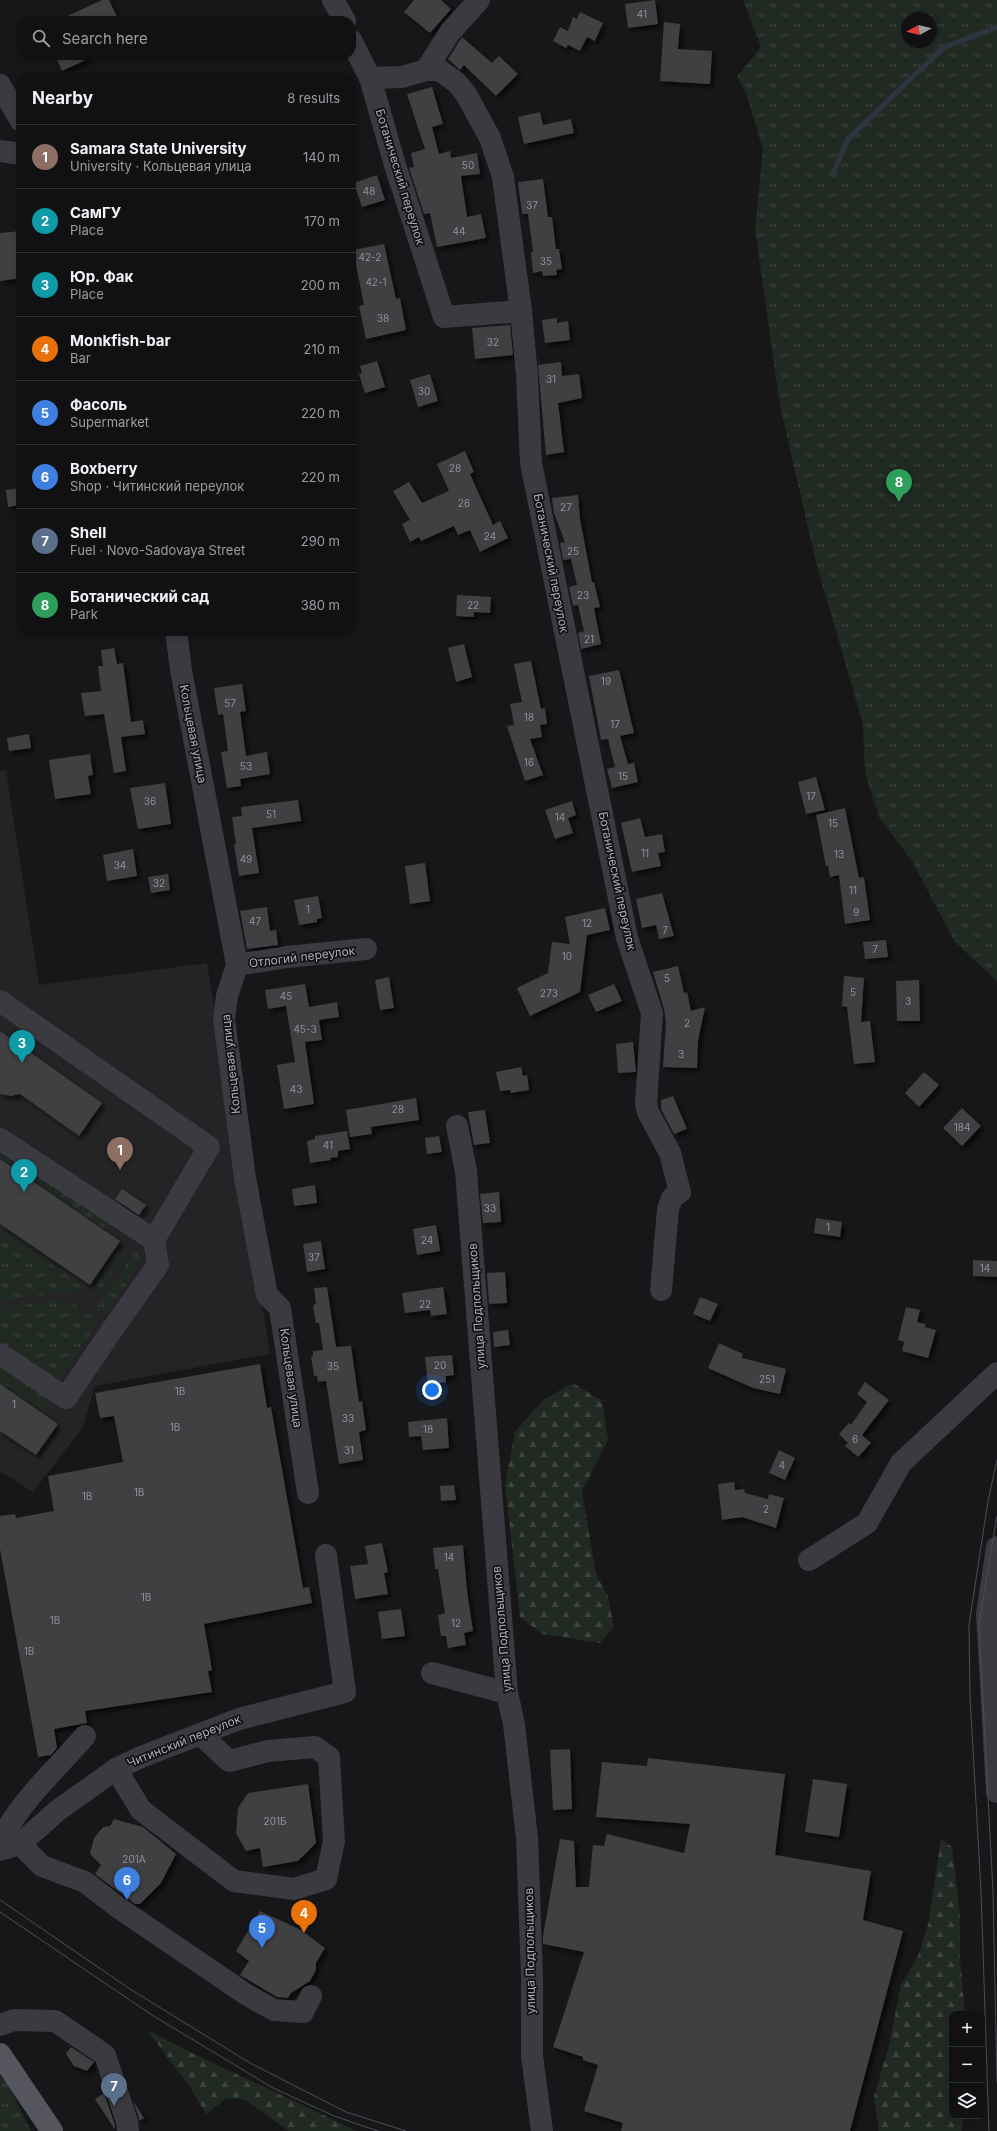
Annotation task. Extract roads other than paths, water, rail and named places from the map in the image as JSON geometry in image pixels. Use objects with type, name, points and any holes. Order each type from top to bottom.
[{"type":"main road","points":[[0,2054],[52,2131]]},
{"type":"main road","points":[[25,2090],[44,2131]]},
{"type":"street","points":[[333,0],[342,16]]},
{"type":"street","points":[[426,70],[450,32],[479,0]]},
{"type":"street","name":"Ботанический переулок","points":[[356,50],[370,78],[395,165],[444,317],[521,311],[528,391],[531,463],[627,938],[652,1013],[646,1104],[648,1112],[670,1153],[680,1192],[672,1198],[668,1208],[661,1290]]},
{"type":"street","points":[[370,78],[402,77],[426,70],[439,70],[456,82],[466,94],[490,138],[502,177],[521,311]]},
{"type":"street","points":[[0,85],[16,112]]},
{"type":"street","points":[[0,152],[16,154]]},
{"type":"street","name":"Кольцевая улица","points":[[177,636],[181,670],[237,965],[227,996],[224,1019],[244,1170],[267,1295],[280,1308],[308,1493]]},
{"type":"street","name":"Отлогий переулок","points":[[237,965],[287,957],[366,950]]},
{"type":"street","points":[[0,1001],[209,1146],[154,1240],[158,1265],[114,1326],[66,1398],[0,1354]]},
{"type":"street","name":"улица Подпольщиков","points":[[458,1126],[466,1171],[507,1693],[514,1724],[527,1838],[532,1978],[532,2056],[542,2131]]},
{"type":"street","points":[[0,1139],[154,1240]]},
{"type":"street","points":[[808,1560],[868,1523],[901,1463],[997,1373]]},
{"type":"street","points":[[997,1551],[987,1614],[997,1792]]},
{"type":"street","name":"Читинский переулок","points":[[10,1847],[116,1769],[141,1757],[239,1719],[345,1692],[326,1555]]},
{"type":"street","points":[[432,1672],[507,1693]]},
{"type":"street","points":[[116,1769],[142,1810],[234,1881],[294,1889],[326,1879],[334,1841],[329,1757],[315,1747],[268,1751],[229,1761],[200,1734]]},
{"type":"street","points":[[0,1835],[4,1834],[14,1816],[29,1798],[86,1736]]},
{"type":"street","points":[[10,1847],[42,1866],[85,1882],[119,1908],[247,1995],[274,2010],[303,2012],[311,1996]]},
{"type":"street","points":[[0,2025],[14,2020],[55,2021],[105,2055],[127,2122],[128,2131]]},
{"type":"waterway","points":[[833,173],[848,139],[943,48],[997,27]]},
{"type":"tram line","points":[[989,2131],[981,1891],[970,1697],[969,1625],[988,1501],[997,1460]]},
{"type":"tram line","points":[[997,1516],[979,1623],[993,1892],[997,2082]]},
{"type":"tram line","points":[[0,1900],[130,1989],[250,2063],[346,2112],[406,2131]]},
{"type":"tram line","points":[[0,1912],[152,2015],[273,2088],[334,2116],[378,2131]]},
{"type":"place","name":"Ботанический сад","points":[[899,502]]},
{"type":"place","name":"Юр. Фак","points":[[22,1063]]},
{"type":"place","name":"Samara State University","points":[[120,1170]]},
{"type":"place","name":"СамГУ","points":[[24,1192]]},
{"type":"place","name":"Boxberry","points":[[127,1900]]},
{"type":"place","name":"Monkfish-bar","points":[[304,1933]]},
{"type":"place","name":"Фасоль","points":[[262,1948]]},
{"type":"place","name":"Shell","points":[[114,2106]]}]
